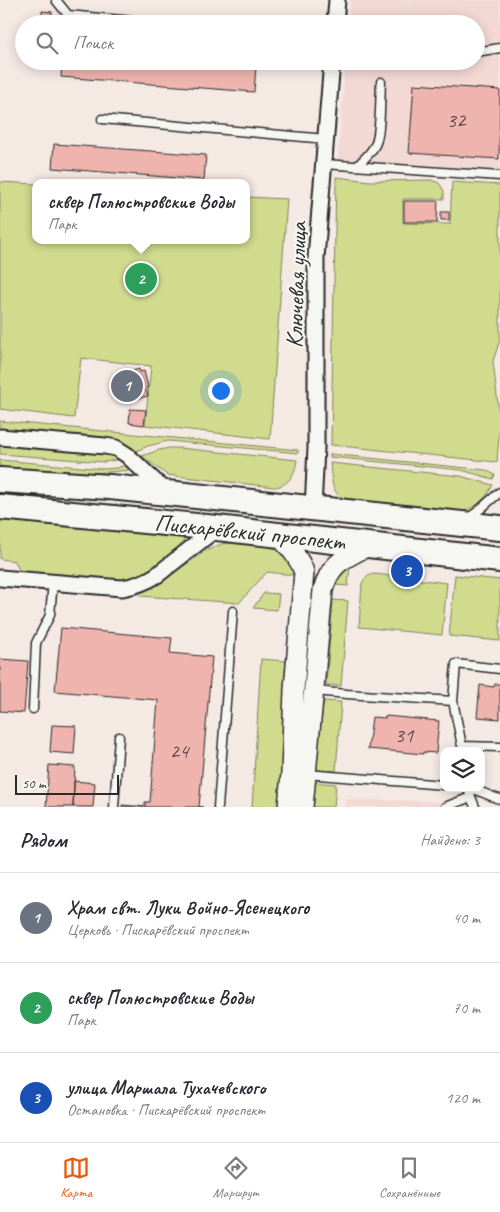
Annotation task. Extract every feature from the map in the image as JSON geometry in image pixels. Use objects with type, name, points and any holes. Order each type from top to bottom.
[{"type":"main road","name":"Пискарёвский проспект","points":[[0,480],[110,487],[500,528]]},
{"type":"main road","name":"Пискарёвский проспект","points":[[0,507],[217,528],[500,560]]},
{"type":"street","points":[[336,15],[337,0]]},
{"type":"street","name":"Ключевая улица","points":[[313,509],[316,448],[316,258],[331,70]]},
{"type":"street","points":[[0,437],[116,448],[127,455],[167,493]]},
{"type":"street","points":[[1,582],[53,582],[122,588],[134,586],[147,582],[217,528]]},
{"type":"street","points":[[278,535],[295,554],[304,572],[294,689],[298,774],[303,807]]},
{"type":"street","points":[[288,807],[298,774],[315,691],[323,590],[326,578],[337,564],[370,545]]},
{"type":"lane","points":[[56,0],[68,15]]},
{"type":"lane","points":[[485,50],[500,48]]},
{"type":"lane","points":[[357,166],[376,144],[381,82]]},
{"type":"lane","points":[[102,119],[326,139]]},
{"type":"lane","points":[[324,164],[500,176]]},
{"type":"lane","points":[[458,524],[477,512],[500,492]]},
{"type":"lane","points":[[33,709],[36,644],[50,614],[53,582]]},
{"type":"lane","points":[[218,807],[233,611]]},
{"type":"lane","points":[[463,747],[453,701],[456,664],[500,669]]},
{"type":"lane","points":[[315,691],[453,701]]},
{"type":"lane","points":[[114,807],[119,737]]},
{"type":"lane","points":[[485,747],[500,747]]},
{"type":"lane","points":[[298,774],[440,785]]},
{"type":"lane","points":[[445,807],[468,792]]},
{"type":"lane","points":[[470,792],[475,807]]},
{"type":"lane","points":[[474,792],[500,799]]},
{"type":"shaded area","points":[[350,0],[500,0],[500,180],[337,169],[344,70],[485,70],[485,15],[349,15]]},
{"type":"shaded area","points":[[347,799],[458,802],[459,807],[346,807]]},
{"type":"green space","points":[[336,177],[370,181],[431,180],[439,183],[444,191],[444,199],[403,199],[403,223],[450,224],[452,182],[500,185],[500,340],[493,361],[500,423],[497,462],[331,445]]},
{"type":"green space","points":[[0,182],[32,184],[32,244],[250,244],[250,197],[287,199],[270,439],[145,425],[151,366],[81,358],[74,418],[0,409]]},
{"type":"green space","points":[[0,421],[298,450],[298,453],[168,441],[136,451],[114,439],[0,429]]},
{"type":"green space","points":[[0,444],[106,453],[122,459],[104,462],[0,454]]},
{"type":"green space","points":[[169,448],[297,460],[295,470],[287,482],[274,487],[167,475],[142,456]]},
{"type":"green space","points":[[330,454],[486,470],[495,475],[493,479],[461,470],[330,457]]},
{"type":"green space","points":[[0,460],[104,469],[117,468],[128,464],[132,470],[83,474],[0,467]]},
{"type":"green space","points":[[330,463],[460,476],[493,485],[487,495],[477,505],[459,514],[351,502],[339,496],[333,487]]},
{"type":"green space","points":[[0,520],[180,537],[183,538],[184,545],[145,575],[133,579],[122,580],[24,572],[19,570],[15,561],[0,559]]},
{"type":"green space","points":[[226,543],[255,544],[276,549],[288,558],[293,575],[267,572],[239,603],[141,596],[138,593],[164,579],[207,551]]},
{"type":"green space","points":[[350,566],[348,586],[335,585],[340,574]]},
{"type":"green space","points":[[375,574],[447,583],[442,635],[359,627],[362,583],[364,579]]},
{"type":"green space","points":[[455,575],[500,580],[500,641],[449,636]]},
{"type":"green space","points":[[264,593],[279,594],[277,610],[253,608]]},
{"type":"green space","points":[[333,600],[348,601],[341,686],[326,685]]},
{"type":"green space","points":[[261,659],[286,661],[284,758],[280,807],[252,807]]},
{"type":"green space","points":[[324,701],[341,702],[336,771],[314,770]]},
{"type":"green space","points":[[313,782],[336,784],[334,807],[311,807]]},
{"type":"building","points":[[42,11],[52,12],[52,15],[42,15]]},
{"type":"building","points":[[61,70],[256,70],[254,92],[61,77]]},
{"type":"building","points":[[414,84],[500,90],[499,159],[409,153]]},
{"type":"building","points":[[54,144],[206,155],[204,179],[52,168]]},
{"type":"building","points":[[404,201],[438,201],[437,222],[404,222]]},
{"type":"building","points":[[441,212],[449,212],[449,220],[441,220]]},
{"type":"building","points":[[139,369],[140,372],[144,371],[148,396],[136,399],[134,391],[132,391],[129,375],[133,374],[132,371]]},
{"type":"building","points":[[130,409],[146,410],[144,425],[129,423]]},
{"type":"building","points":[[61,628],[172,638],[170,653],[212,657],[199,807],[145,807],[145,802],[150,802],[158,700],[55,691]]},
{"type":"building","points":[[0,659],[28,661],[24,713],[0,711]]},
{"type":"building","points":[[495,684],[500,684],[500,719],[477,717],[480,685],[494,687]]},
{"type":"building","points":[[386,716],[439,721],[436,753],[423,752],[423,754],[368,749],[372,717],[385,718]]},
{"type":"building","points":[[52,725],[76,726],[74,754],[50,752]]},
{"type":"building","points":[[49,765],[75,767],[73,807],[46,807]]},
{"type":"building","points":[[74,781],[95,783],[93,807],[73,807]]},
{"type":"building","points":[[122,805],[144,807],[122,807]]},
{"type":"place","name":"сквер Полюстровские Воды","points":[[141,279]]},
{"type":"place","name":"Храм свт. Луки Войно-Ясенецкого","points":[[127,386]]},
{"type":"place","name":"улица Маршала Тухачевского","points":[[407,571]]}]
